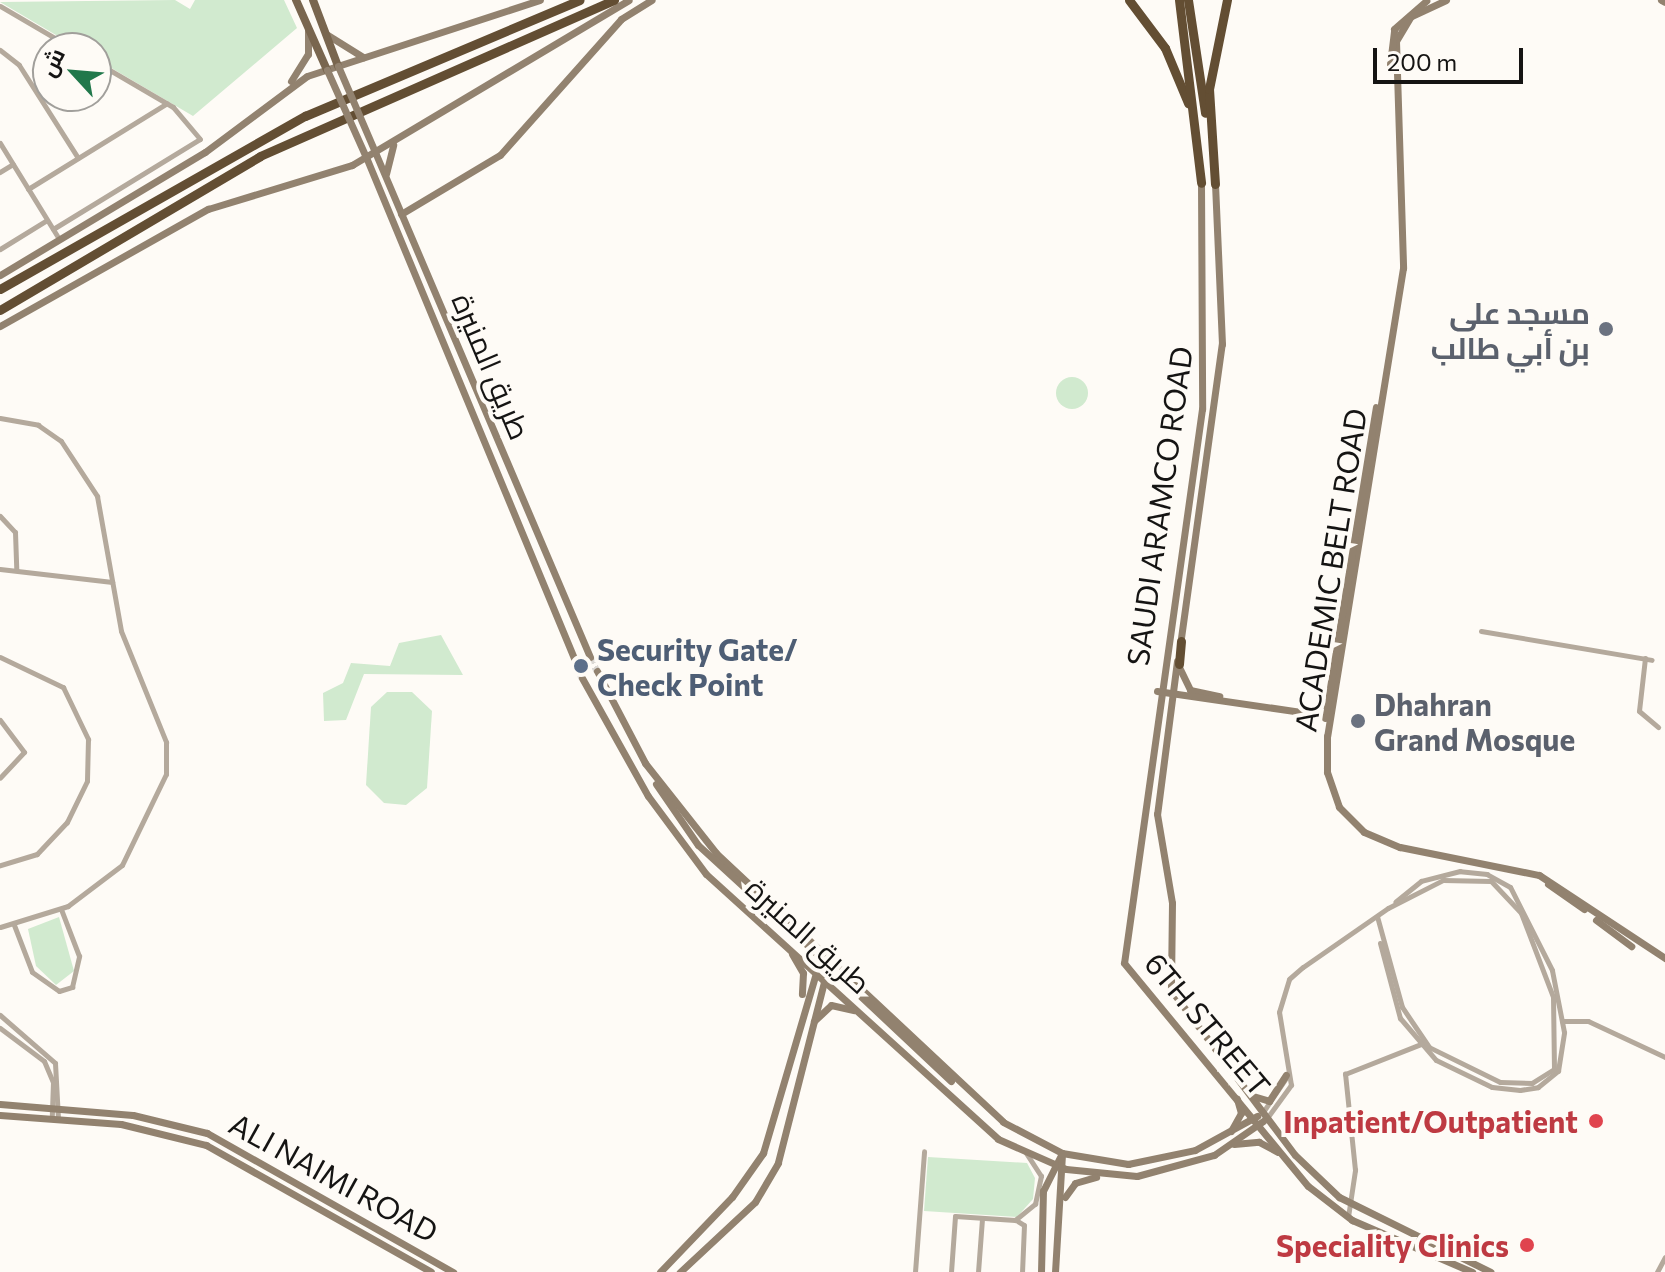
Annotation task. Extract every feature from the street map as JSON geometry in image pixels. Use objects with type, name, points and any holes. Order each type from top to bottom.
[{"type":"highway","points":[[0,289],[305,116],[579,0]]},
{"type":"highway","points":[[0,310],[260,156],[614,0]]},
{"type":"highway","points":[[1129,0],[1165,48],[1197,141]]},
{"type":"highway","points":[[1179,0],[1201,183]]},
{"type":"highway","points":[[1188,0],[1215,184]]},
{"type":"highway","points":[[1215,184],[1209,89],[1227,0]]},
{"type":"highway","points":[[1179,664],[1181,641]]},
{"type":"main road","points":[[296,0],[327,70]]},
{"type":"main road","points":[[313,0],[338,66]]},
{"type":"main road","points":[[0,275],[205,152],[286,87],[338,66],[540,0]]},
{"type":"main road","points":[[0,326],[98,268],[208,209],[352,165],[629,0]]},
{"type":"main road","points":[[392,218],[500,155],[621,19],[652,0]]},
{"type":"main road","name":"ACADEMIC BELT ROAD","points":[[1428,0],[1405,14],[1389,47],[1398,277],[1328,716],[1324,782],[1360,833],[1393,850],[1543,881],[1617,938],[1665,961]]},
{"type":"main road","name":"ACADEMIC BELT ROAD","points":[[1328,716],[1403,268],[1396,41],[1411,16],[1446,0]]},
{"type":"main road","points":[[286,87],[308,54],[308,29]]},
{"type":"main road","points":[[326,34],[365,57]]},
{"type":"main road","name":"طريق المنيرة","points":[[338,66],[590,657]]},
{"type":"main road","name":"طريق المنيرة","points":[[327,70],[392,218],[576,663]]},
{"type":"main road","points":[[386,180],[387,151],[406,135]]},
{"type":"main road","points":[[352,165],[373,173]]},
{"type":"main road","name":"SAUDI ARAMCO ROAD","points":[[1157,691],[1202,409],[1201,183]]},
{"type":"main road","name":"SAUDI ARAMCO ROAD","points":[[1171,693],[1222,344],[1215,184]]},
{"type":"main road","points":[[1179,664],[1190,690],[1256,705]]},
{"type":"main road","name":"طريق المنيرة","points":[[597,671],[645,763],[716,853],[834,957],[965,1091],[1062,1153]]},
{"type":"main road","name":"طريق المنيرة","points":[[582,678],[675,835],[706,874],[825,979],[954,1103],[1024,1151],[1066,1169],[1108,1177]]},
{"type":"main road","points":[[1157,691],[1328,716]]},
{"type":"main road","name":"6TH STREET","points":[[1157,691],[1125,920],[1128,971],[1228,1083],[1289,1161],[1348,1218],[1472,1272]]},
{"type":"main road","name":"6TH STREET","points":[[1171,693],[1157,814],[1169,932],[1171,990],[1265,1115],[1347,1203],[1491,1272]]},
{"type":"main road","points":[[645,763],[698,845],[825,967],[965,1091]]},
{"type":"main road","points":[[660,1272],[738,1191],[763,1153],[796,1021],[803,973],[784,942]]},
{"type":"main road","points":[[796,1021],[815,970],[825,967]]},
{"type":"main road","points":[[680,1272],[771,1177],[825,979],[825,967]]},
{"type":"main road","points":[[808,1034],[826,1007],[863,1016]]},
{"type":"main road","points":[[1246,1091],[1269,1101],[1286,1075]]},
{"type":"main road","points":[[1228,1083],[1241,1109],[1230,1140]]},
{"type":"main road","name":"ALI NAIMI ROAD","points":[[0,1104],[133,1115],[222,1139],[453,1272]]},
{"type":"main road","name":"ALI NAIMI ROAD","points":[[0,1115],[147,1128],[224,1152],[431,1272]]},
{"type":"main road","points":[[1063,1203],[1075,1183],[1183,1169],[1265,1115]]},
{"type":"main road","points":[[1062,1153],[1128,1164],[1230,1140],[1259,1142],[1289,1161]]},
{"type":"main road","points":[[1041,1272],[1043,1191],[1051,1163],[1062,1153]]},
{"type":"main road","points":[[1055,1272],[1066,1169],[1062,1153]]},
{"type":"street","points":[[0,6],[45,32]]},
{"type":"street","points":[[1,52],[19,65],[78,158]]},
{"type":"street","points":[[53,229],[197,142],[194,126],[167,103],[112,71]]},
{"type":"street","points":[[28,189],[167,103]]},
{"type":"street","points":[[0,143],[59,239]]},
{"type":"street","points":[[0,172],[13,164]]},
{"type":"street","points":[[0,249],[47,220]]},
{"type":"street","points":[[0,418],[38,425],[78,458],[97,496],[130,663],[166,742],[166,774],[122,865],[61,909],[0,927]]},
{"type":"street","points":[[0,516],[15,532],[16,569]]},
{"type":"street","points":[[0,569],[112,582]]},
{"type":"street","points":[[1481,631],[1649,659],[1639,711],[1658,727]]},
{"type":"street","points":[[0,657],[63,687],[88,739],[87,781],[67,822],[37,854],[0,865]]},
{"type":"street","points":[[0,720],[24,752],[0,778]]},
{"type":"street","points":[[1265,1115],[1290,1091],[1279,1012],[1284,986],[1376,917],[1388,908],[1432,877],[1478,871],[1505,883],[1526,910],[1547,954],[1560,1021],[1562,1064],[1530,1090],[1479,1082],[1422,1044],[1397,1009],[1376,917]]},
{"type":"street","points":[[1388,908],[1443,880],[1499,885],[1537,945],[1560,1021]]},
{"type":"street","points":[[14,925],[42,983],[59,991],[72,987],[79,956],[61,909]]},
{"type":"street","points":[[0,1015],[50,1056],[55,1118]]},
{"type":"street","points":[[1560,1021],[1588,1021],[1665,1057]]},
{"type":"street","points":[[0,1028],[44,1061],[55,1108]]},
{"type":"street","points":[[1348,1218],[1347,1203],[1355,1170],[1345,1074],[1422,1044]]},
{"type":"street","points":[[1265,1115],[1278,1097],[1287,1062]]},
{"type":"street","points":[[915,1272],[924,1151]]},
{"type":"street","points":[[1015,1220],[1043,1191],[1024,1151]]},
{"type":"street","points":[[951,1272],[955,1216],[1015,1220],[1024,1225],[1022,1272]]},
{"type":"street","points":[[978,1272],[982,1219]]},
{"type":"street","points":[[1657,1272],[1665,1257]]},
{"type":"green space","points":[[175,0],[190,9],[195,0],[284,0],[297,28],[193,116],[112,68],[112,32],[51,32],[0,2]]},
{"type":"green space","points":[[1072,377],[1083,382],[1088,393],[1083,404],[1072,409],[1061,404],[1056,393],[1061,382]]},
{"type":"green space","points":[[441,635],[463,675],[364,674],[346,720],[324,721],[323,693],[343,683],[351,663],[390,666],[399,643]]},
{"type":"green space","points":[[387,692],[412,692],[432,711],[427,788],[406,805],[384,803],[366,785],[371,707]]},
{"type":"green space","points":[[59,917],[74,971],[56,985],[36,966],[28,929]]},
{"type":"green space","points":[[928,1157],[1027,1163],[1035,1178],[1033,1199],[1017,1217],[924,1211]]},
{"type":"tunnel","points":[[590,657],[597,671]]},
{"type":"tunnel","points":[[576,663],[582,678]]},
{"type":"place","name":"مسجد علي بن أبي طالب","points":[[1606,329]]},
{"type":"place","name":"Security Gate/ Check Point","points":[[581,666]]},
{"type":"place","name":"Dhahran Grand Mosque","points":[[1358,721]]},
{"type":"place","name":"Inpatient/Outpatient","points":[[1596,1121]]},
{"type":"place","name":"Speciality Clinics","points":[[1527,1245]]}]
